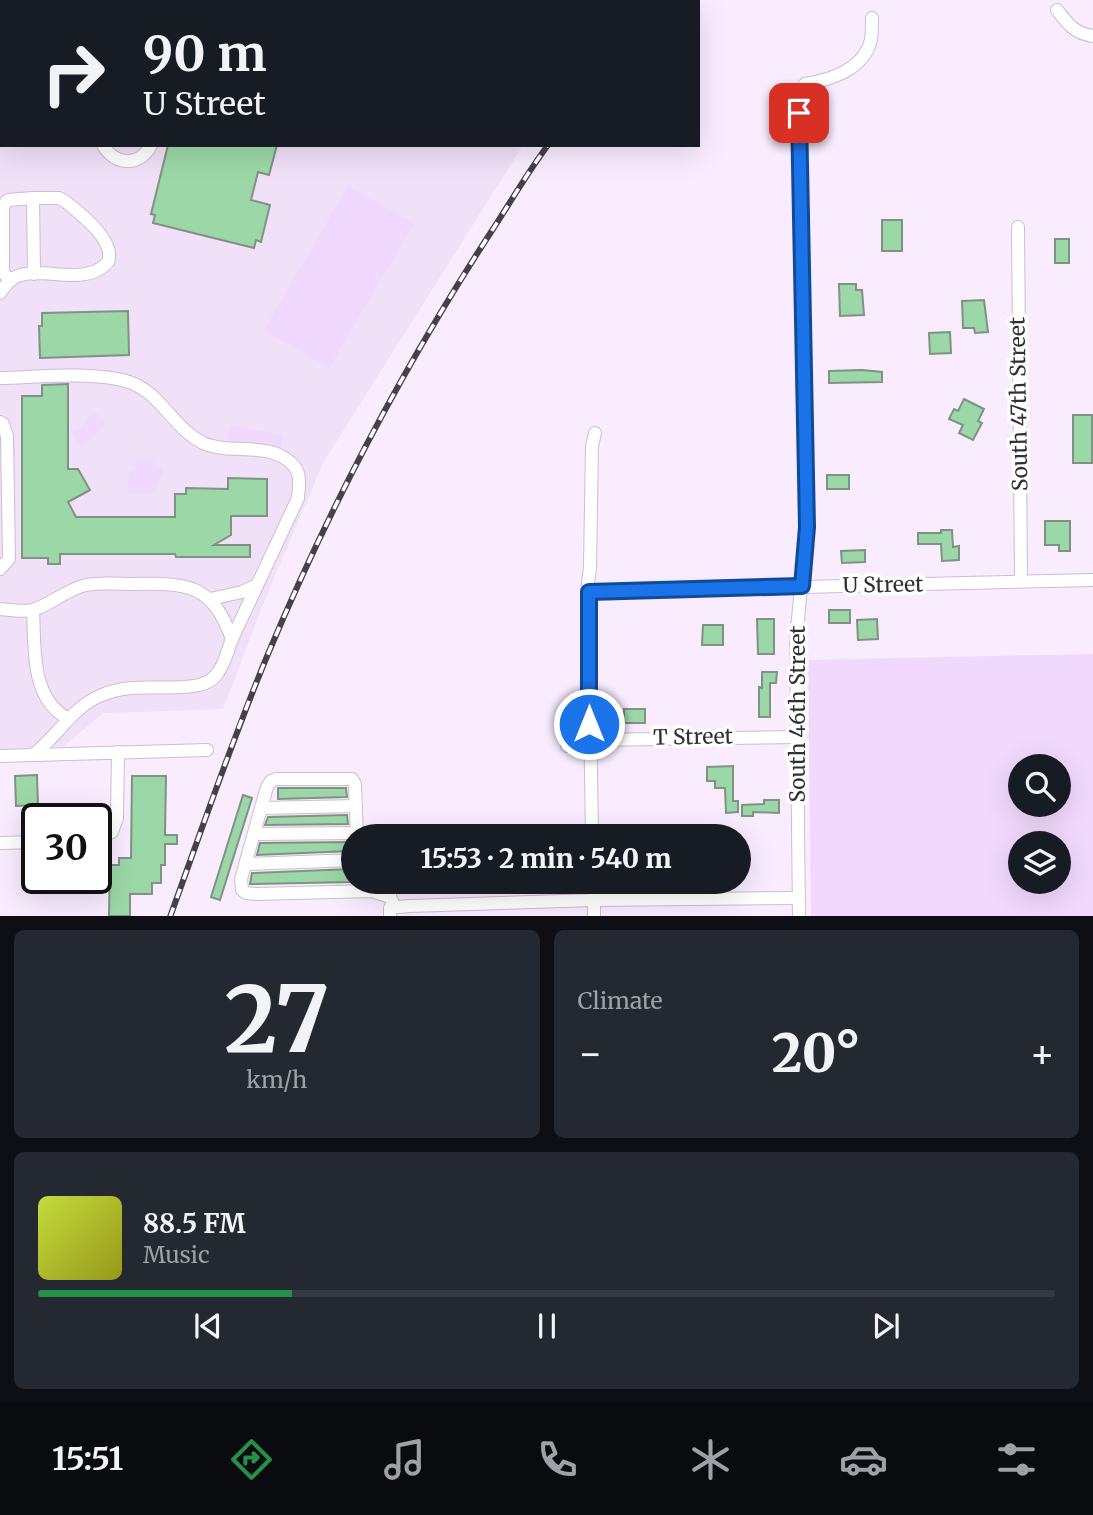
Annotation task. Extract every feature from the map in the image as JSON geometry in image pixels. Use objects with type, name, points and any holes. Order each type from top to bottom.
[{"type":"street","points":[[1057,10],[1074,30],[1093,36]]},
{"type":"street","name":"South 46th Street","points":[[799,916],[796,639],[807,527],[799,91],[805,84],[827,80],[858,62],[871,40],[872,18]]},
{"type":"street","points":[[104,147],[112,157],[127,162],[141,158],[149,147]]},
{"type":"street","points":[[33,198],[34,274]]},
{"type":"street","points":[[0,293],[11,280],[21,275],[91,273],[105,266],[110,253],[104,239],[59,198],[8,200],[3,206],[3,273],[11,280]]},
{"type":"street","name":"South 47th Street","points":[[1018,227],[1021,580]]},
{"type":"street","points":[[0,378],[105,376],[132,383],[148,392],[184,432],[206,444],[280,455],[293,464],[300,478],[298,498],[220,670],[211,680],[198,685],[117,690],[93,699],[33,755]]},
{"type":"street","points":[[0,422],[7,436],[9,559],[0,569]]},
{"type":"street","points":[[592,824],[589,592],[592,446],[595,433]]},
{"type":"street","name":"U Street","points":[[589,592],[1093,580]]},
{"type":"street","points":[[0,609],[33,610],[61,594],[87,585],[174,584],[195,589],[210,599],[226,623],[232,639]]},
{"type":"street","points":[[210,599],[242,592],[257,584]]},
{"type":"street","points":[[33,610],[38,675],[51,707],[69,719]]},
{"type":"street","name":"T Street","points":[[567,746],[797,737]]},
{"type":"street","points":[[0,756],[207,750]]},
{"type":"street","points":[[112,832],[117,818],[118,752]]},
{"type":"street","points":[[341,887],[246,893],[242,890],[242,879],[267,787],[271,781],[352,779],[355,784],[357,824]]},
{"type":"street","points":[[261,808],[356,806]]},
{"type":"street","points":[[254,834],[341,835]]},
{"type":"street","points":[[0,843],[21,842]]},
{"type":"street","points":[[246,864],[341,860]]},
{"type":"street","points":[[376,894],[391,907],[594,900],[799,898]]},
{"type":"street","points":[[594,894],[594,916]]},
{"type":"shaded area","points":[[0,147],[522,147],[323,463],[266,597],[223,709],[103,713],[64,746],[0,749]]},
{"type":"shaded area","points":[[348,186],[414,223],[329,368],[264,330]]},
{"type":"shaded area","points":[[94,411],[104,420],[105,425],[83,445],[78,445],[71,431],[81,428]]},
{"type":"shaded area","points":[[230,426],[283,435],[280,451],[227,445]]},
{"type":"shaded area","points":[[137,460],[150,460],[163,471],[154,493],[128,493],[129,473],[135,471],[136,467],[133,466]]},
{"type":"shaded area","points":[[1093,654],[1093,916],[811,916],[808,660]]},
{"type":"building","points":[[168,147],[276,147],[269,175],[258,172],[251,200],[270,205],[261,242],[256,240],[254,248],[153,223],[155,215],[151,214]]},
{"type":"building","points":[[882,220],[902,220],[902,251],[882,251]]},
{"type":"building","points":[[1055,239],[1069,239],[1069,263],[1055,263]]},
{"type":"building","points":[[839,284],[856,284],[856,290],[862,290],[864,315],[840,316]]},
{"type":"building","points":[[984,300],[988,332],[975,333],[974,328],[963,328],[962,301]]},
{"type":"building","points":[[128,311],[129,355],[40,358],[39,326],[42,326],[42,313]]},
{"type":"building","points":[[950,332],[951,353],[930,354],[929,333]]},
{"type":"building","points":[[829,371],[882,372],[882,382],[829,383]]},
{"type":"building","points":[[68,384],[68,469],[78,469],[90,490],[68,502],[76,517],[175,517],[175,494],[186,494],[186,488],[228,489],[228,478],[267,479],[267,516],[231,516],[231,535],[214,545],[250,545],[250,557],[60,554],[60,564],[48,564],[48,558],[22,558],[22,396],[42,396],[42,385]]},
{"type":"building","points":[[964,399],[984,409],[978,421],[982,423],[973,440],[959,433],[963,425],[949,419],[954,409],[958,411]]},
{"type":"building","points":[[1073,415],[1092,415],[1092,463],[1073,463]]},
{"type":"building","points":[[827,475],[849,475],[849,489],[827,489]]},
{"type":"building","points":[[1045,521],[1070,521],[1070,551],[1059,551],[1059,545],[1045,545]]},
{"type":"building","points":[[941,530],[952,530],[953,547],[959,546],[959,560],[942,561],[941,544],[918,544],[918,533],[941,533]]},
{"type":"building","points":[[865,550],[865,562],[842,563],[841,551]]},
{"type":"building","points":[[829,610],[850,610],[850,623],[829,623]]},
{"type":"building","points":[[757,619],[774,619],[774,654],[758,654]]},
{"type":"building","points":[[877,619],[878,639],[858,640],[857,620]]},
{"type":"building","points":[[703,625],[723,625],[723,645],[702,645]]},
{"type":"building","points":[[762,672],[777,672],[776,683],[770,683],[770,717],[759,717]]},
{"type":"building","points":[[624,709],[645,709],[645,723],[624,723]]},
{"type":"building","points":[[733,766],[733,801],[738,801],[738,812],[726,813],[725,788],[715,788],[715,781],[707,781],[707,767]]},
{"type":"building","points":[[37,775],[38,803],[21,803],[21,806],[16,806],[15,776]]},
{"type":"building","points":[[132,776],[166,776],[165,835],[177,835],[177,844],[165,844],[165,865],[161,865],[161,883],[152,883],[152,894],[130,894],[130,916],[109,916],[112,865],[119,865],[119,858],[131,858]]},
{"type":"building","points":[[278,788],[346,788],[347,797],[278,799]]},
{"type":"building","points":[[243,795],[252,798],[220,900],[211,897]]},
{"type":"building","points":[[764,800],[779,800],[779,813],[753,812],[753,816],[742,816],[742,805],[764,804]]},
{"type":"building","points":[[347,815],[348,824],[265,825],[268,817]]},
{"type":"building","points":[[341,842],[341,851],[257,855],[260,843]]},
{"type":"building","points":[[341,869],[341,882],[250,884],[252,873]]},
{"type":"railway","points":[[170,916],[255,686],[343,490],[429,332],[547,147]]},
{"type":"route","points":[[589,724],[589,592],[802,586],[807,527],[799,113]]}]
